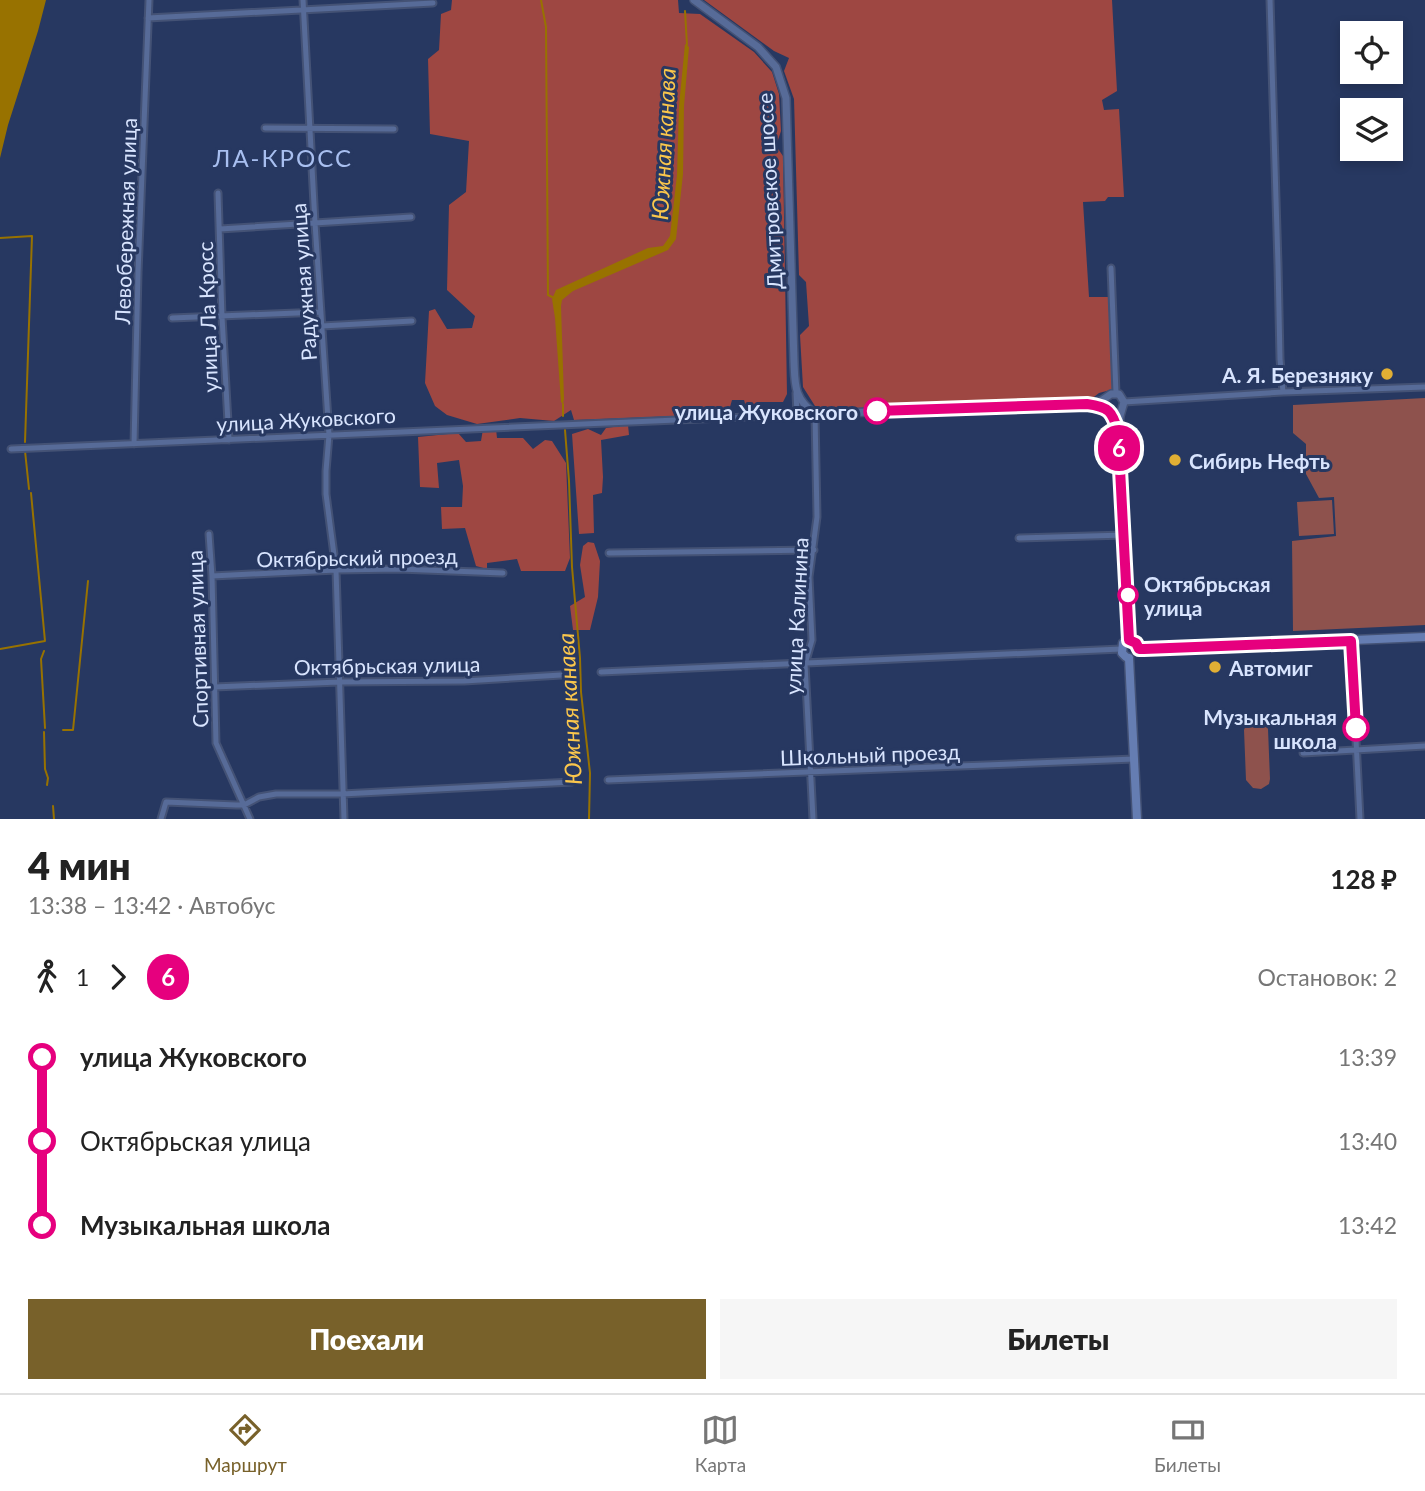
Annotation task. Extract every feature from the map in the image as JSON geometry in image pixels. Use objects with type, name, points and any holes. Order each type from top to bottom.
[{"type":"main road","points":[[1139,649],[1425,637]]},
{"type":"main road","points":[[1129,640],[1136,643],[1139,649],[1136,656],[1129,658],[1121,649],[1129,640]]},
{"type":"main road","points":[[1129,658],[1137,819]]},
{"type":"street","name":"Левобережная улица","points":[[134,444],[149,0]]},
{"type":"street","name":"Радужная улица","points":[[303,0],[329,435],[326,494],[336,570],[344,819]]},
{"type":"street","name":"Дмитровское шоссе","points":[[694,0],[758,47],[776,67],[786,98],[796,390]]},
{"type":"street","points":[[1269,0],[1283,392]]},
{"type":"street","points":[[148,18],[432,3]]},
{"type":"street","points":[[265,128],[394,129]]},
{"type":"street","name":"улица Ла Кросс","points":[[218,193],[229,440]]},
{"type":"street","points":[[220,229],[411,217]]},
{"type":"street","points":[[1111,268],[1116,393]]},
{"type":"street","points":[[172,318],[321,312]]},
{"type":"street","points":[[322,326],[412,321]]},
{"type":"street","points":[[1087,404],[1115,413],[1123,405],[1283,392],[1425,387]]},
{"type":"street","points":[[796,390],[804,405],[815,414]]},
{"type":"street","points":[[796,390],[797,414]]},
{"type":"street","points":[[1118,431],[1105,403],[1106,397],[1116,393],[1122,396],[1123,405],[1118,431],[1129,640]]},
{"type":"street","name":"улица Жуковского","points":[[10,449],[797,414],[1087,404],[1106,397]]},
{"type":"street","name":"улица Калинина","points":[[813,819],[805,664],[812,640],[809,577],[817,516],[815,414]]},
{"type":"street","name":"Спортивная улица","points":[[209,534],[216,743],[250,819]]},
{"type":"street","points":[[1019,538],[1125,535]]},
{"type":"street","points":[[608,553],[814,550]]},
{"type":"street","name":"Октябрьский проезд","points":[[212,576],[399,569],[503,573]]},
{"type":"street","points":[[1351,641],[1360,819]]},
{"type":"street","points":[[601,672],[1121,649]]},
{"type":"street","name":"Октябрьская улица","points":[[214,687],[464,681],[561,675]]},
{"type":"street","points":[[1303,753],[1425,746]]},
{"type":"street","name":"Школьный проезд","points":[[608,780],[1134,759]]},
{"type":"street","points":[[162,819],[166,802],[244,804],[259,796],[276,794],[342,794],[572,782]]},
{"type":"shaded area","points":[[0,0],[46,0],[0,158]]},
{"type":"shaded area","points":[[452,0],[678,0],[679,13],[700,14],[754,52],[772,72],[779,94],[781,131],[776,146],[783,156],[787,394],[783,402],[757,402],[752,410],[747,410],[744,400],[732,400],[728,414],[574,420],[571,410],[554,421],[520,418],[477,424],[447,415],[435,406],[425,383],[429,311],[435,309],[447,329],[472,328],[475,316],[447,290],[449,205],[466,192],[469,141],[430,134],[428,59],[439,50],[441,14],[451,10]]},
{"type":"shaded area","points":[[704,0],[1112,0],[1117,91],[1102,100],[1104,110],[1119,109],[1124,197],[1083,202],[1089,297],[1108,297],[1114,389],[1099,393],[1090,400],[830,409],[815,406],[803,387],[800,335],[809,326],[806,282],[799,275],[794,99],[784,71],[789,58],[774,51]]},
{"type":"shaded area","points":[[685,44],[689,47],[684,106],[683,174],[676,239],[668,250],[573,291],[562,300],[563,404],[552,299],[556,290],[648,248],[663,246],[670,236],[677,175],[679,106]]},
{"type":"shaded area","points":[[1425,398],[1425,625],[1293,631],[1292,541],[1336,536],[1334,497],[1319,498],[1306,474],[1306,444],[1293,433],[1293,405]]},
{"type":"shaded area","points":[[628,425],[629,435],[601,440],[602,493],[593,495],[594,533],[579,534],[572,434],[588,429],[601,435],[606,428]]},
{"type":"shaded area","points":[[483,429],[496,429],[497,438],[523,438],[533,449],[545,440],[552,441],[566,463],[570,558],[565,571],[521,571],[517,559],[487,563],[487,569],[476,566],[465,528],[442,529],[441,507],[462,507],[463,486],[459,460],[437,463],[439,488],[420,487],[418,437],[458,433],[466,442],[481,441]]},
{"type":"shaded area","points":[[1332,500],[1334,534],[1299,536],[1297,502]]},
{"type":"shaded area","points":[[588,542],[594,543],[600,561],[598,597],[590,630],[573,630],[570,606],[585,597],[580,565],[583,546]]},
{"type":"shaded area","points":[[1251,721],[1262,721],[1268,729],[1270,779],[1269,784],[1261,789],[1253,788],[1246,780],[1244,730]]},
{"type":"waterway","points":[[541,0],[546,27],[548,295],[552,297]]},
{"type":"waterway","name":"Южная канава","points":[[685,11],[687,45]]},
{"type":"waterway","points":[[0,238],[32,236],[25,442]]},
{"type":"waterway","name":"Южная канава","points":[[563,404],[563,416]]},
{"type":"waterway","name":"Южная канава","points":[[565,430],[581,692],[590,773],[589,819]]},
{"type":"waterway","points":[[25,451],[29,489]]},
{"type":"waterway","points":[[0,649],[45,641],[31,493]]},
{"type":"waterway","points":[[63,730],[73,730],[88,581]]},
{"type":"waterway","points":[[44,651],[41,659],[45,728]]},
{"type":"waterway","points":[[44,732],[47,785]]},
{"type":"waterway","points":[[53,806],[54,819]]},
{"type":"bus line","name":"6","points":[[877,411],[1087,404],[1107,409],[1111,412],[1118,431],[1129,640],[1136,643],[1139,649],[1351,641],[1356,728]]},
{"type":"place","name":"А. Я. Березняку","points":[[1387,374]]},
{"type":"place","name":"улица Жуковского","points":[[877,411]]},
{"type":"place","name":"Сибирь Нефть","points":[[1175,460]]},
{"type":"place","name":"Октябрьская улица","points":[[1128,595]]},
{"type":"place","name":"Автомиг","points":[[1215,667]]},
{"type":"place","name":"Музыкальная школа","points":[[1356,728]]},
{"type":"district","name":"ЛА-КРОСС","points":[[283,157]]}]
